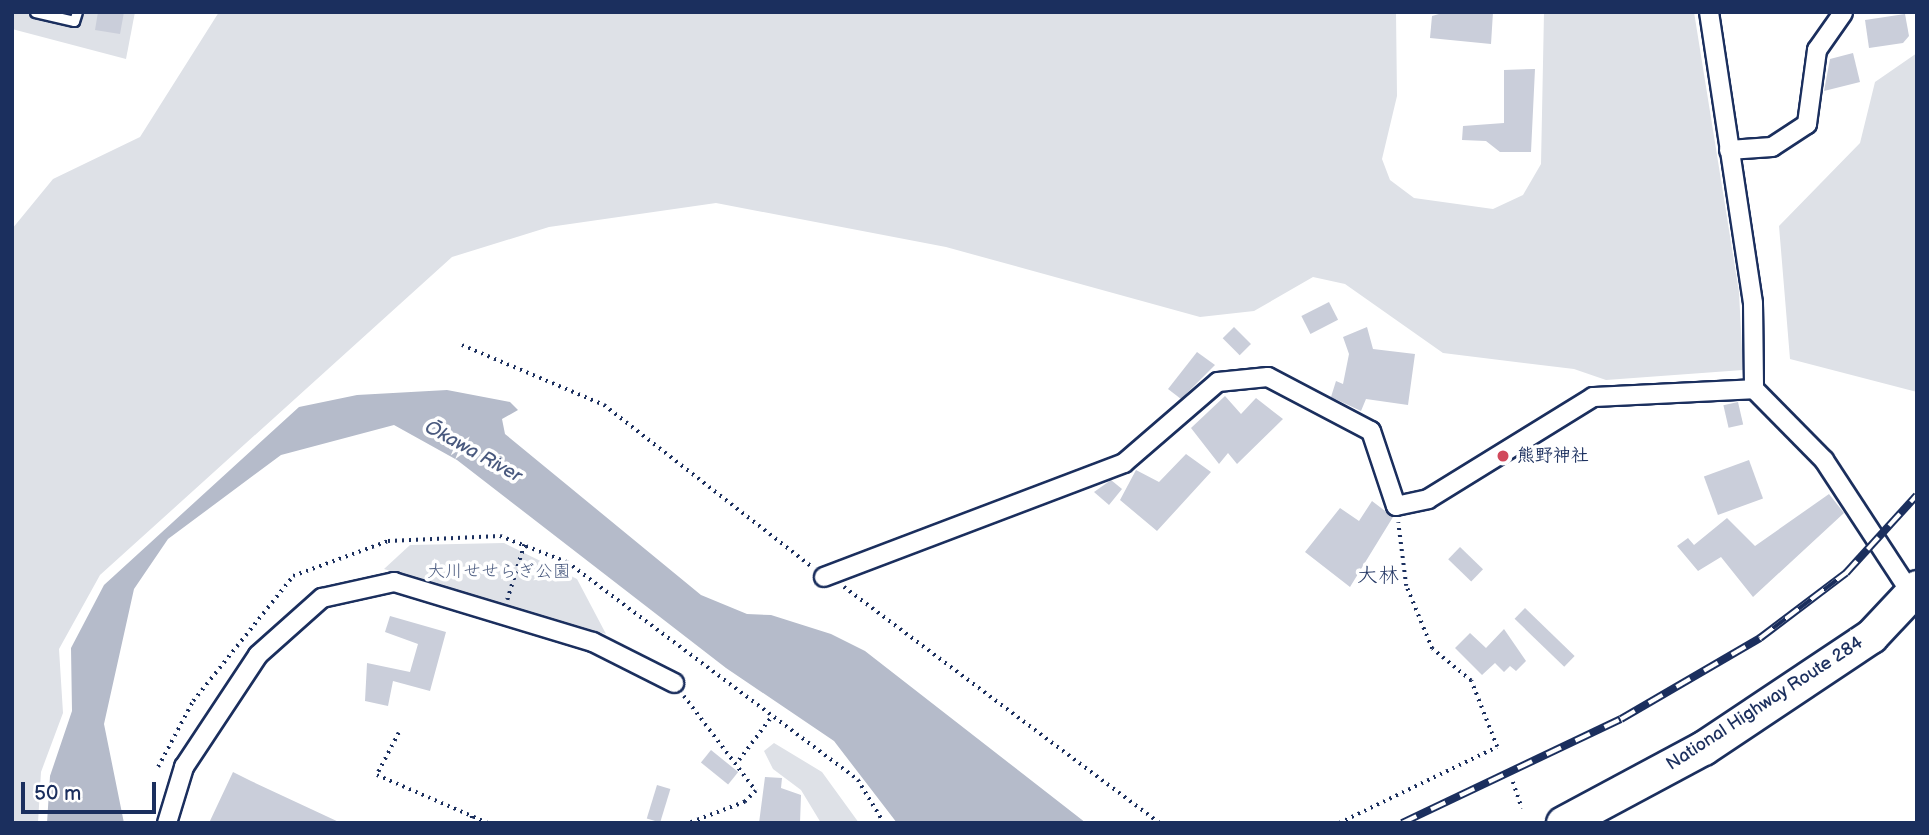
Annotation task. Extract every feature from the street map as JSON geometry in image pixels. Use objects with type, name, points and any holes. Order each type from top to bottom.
[{"type":"highway","name":"National Highway Route 284","points":[[1563,823],[1703,748],[1871,636],[1914,590]]},
{"type":"street","points":[[1709,12],[1753,303],[1754,389],[1824,460],[1914,590]]},
{"type":"street","points":[[1729,150],[1772,147],[1807,124],[1817,50],[1843,13]]},
{"type":"street","points":[[826,576],[1124,463],[1217,382],[1268,377],[1371,431],[1396,506],[1428,499],[1593,397],[1754,389]]},
{"type":"street","points":[[167,823],[184,766],[258,655],[322,597],[394,583],[593,642],[674,683]]},
{"type":"lane","points":[[35,12],[75,21],[77,12]]},
{"type":"path","points":[[462,345],[604,405],[826,576],[1159,823]]},
{"type":"path","points":[[1339,823],[1497,747],[1471,681],[1432,649],[1406,586],[1396,506]]},
{"type":"path","points":[[158,767],[192,701],[293,576],[388,541],[500,536],[567,562],[858,780],[884,823]]},
{"type":"path","points":[[502,617],[524,545]]},
{"type":"path","points":[[674,683],[738,760],[756,790],[745,802],[690,823]]},
{"type":"path","points":[[738,760],[772,716]]},
{"type":"path","points":[[399,733],[377,775],[488,823]]},
{"type":"path","points":[[1513,782],[1522,808]]},
{"type":"path","points":[[472,816],[473,823]]},
{"type":"green space","points":[[12,12],[135,12],[126,59],[12,29]]},
{"type":"green space","points":[[219,12],[1396,12],[1397,96],[1382,159],[1390,180],[1414,198],[1493,209],[1523,195],[1541,164],[1544,12],[1694,12],[1739,292],[1743,370],[1606,380],[1574,369],[1443,353],[1345,284],[1313,277],[1254,311],[1200,317],[946,247],[716,203],[549,227],[452,257],[100,575],[59,649],[63,713],[41,772],[38,823],[12,823],[12,229],[53,179],[140,137]]},
{"type":"green space","points":[[1917,53],[1917,392],[1790,359],[1779,226],[1860,143],[1875,82]]},
{"type":"green space","name":"大川せせらぎ公園","points":[[504,543],[577,579],[606,634],[384,569],[410,545]]},
{"type":"green space","points":[[774,743],[822,772],[859,823],[821,823],[801,790],[773,769],[764,751]]},
{"type":"water","name":"Ōkawa River","points":[[447,390],[510,402],[518,410],[502,419],[505,434],[701,595],[747,614],[771,615],[831,634],[865,651],[1086,823],[897,823],[834,741],[726,668],[457,460],[394,425],[281,455],[168,539],[134,589],[104,724],[124,823],[47,823],[50,776],[72,711],[71,648],[104,585],[299,407],[357,395]]},
{"type":"building","points":[[98,12],[124,12],[120,34],[95,30]]},
{"type":"building","points":[[1446,12],[1493,12],[1491,44],[1430,38],[1432,16]]},
{"type":"building","points":[[1905,14],[1909,36],[1903,43],[1869,48],[1865,20]]},
{"type":"building","points":[[1853,53],[1860,82],[1824,91],[1830,59]]},
{"type":"building","points":[[1535,69],[1531,152],[1500,152],[1486,141],[1462,140],[1463,126],[1504,123],[1504,70]]},
{"type":"building","points":[[1329,302],[1338,320],[1310,334],[1301,316]]},
{"type":"building","points":[[1234,327],[1251,344],[1240,355],[1223,338]]},
{"type":"building","points":[[1367,327],[1373,349],[1415,354],[1408,405],[1366,399],[1361,411],[1331,397],[1336,381],[1343,384],[1349,354],[1343,337]]},
{"type":"building","points":[[1197,352],[1215,365],[1181,399],[1168,389]]},
{"type":"building","points":[[1225,396],[1241,414],[1256,398],[1283,419],[1237,464],[1228,453],[1219,464],[1191,428]]},
{"type":"building","points":[[1738,402],[1743,424],[1729,428],[1723,405]]},
{"type":"building","points":[[1186,454],[1211,472],[1157,531],[1120,500],[1136,470],[1159,482]]},
{"type":"building","points":[[1749,460],[1763,499],[1718,515],[1704,476]]},
{"type":"building","points":[[1111,480],[1122,489],[1109,505],[1094,492]]},
{"type":"building","points":[[1829,494],[1844,513],[1753,597],[1721,557],[1698,571],[1677,546],[1688,538],[1694,545],[1727,518],[1755,546]]},
{"type":"building","points":[[1372,501],[1393,517],[1350,587],[1305,552],[1340,508],[1359,521]]},
{"type":"building","points":[[1460,547],[1483,569],[1471,581],[1448,559]]},
{"type":"building","points":[[1525,608],[1575,656],[1564,667],[1515,619]]},
{"type":"building","points":[[390,616],[446,632],[430,691],[393,681],[388,706],[365,701],[367,663],[410,672],[418,644],[385,632]]},
{"type":"building","points":[[1504,629],[1526,661],[1516,671],[1510,666],[1504,672],[1495,663],[1482,675],[1455,648],[1470,633],[1486,648]]},
{"type":"building","points":[[711,750],[738,772],[728,784],[701,762]]},
{"type":"building","points":[[233,772],[251,781],[341,823],[209,823]]},
{"type":"building","points":[[765,777],[782,778],[781,788],[801,795],[800,823],[759,823]]},
{"type":"building","points":[[657,785],[670,789],[660,823],[647,818]]},
{"type":"railway","points":[[1402,823],[1621,719],[1760,638],[1846,573],[1917,495]]},
{"type":"place","name":"熊野神社","points":[[1503,456]]},
{"type":"district","name":"大林","points":[[1378,576]]}]
